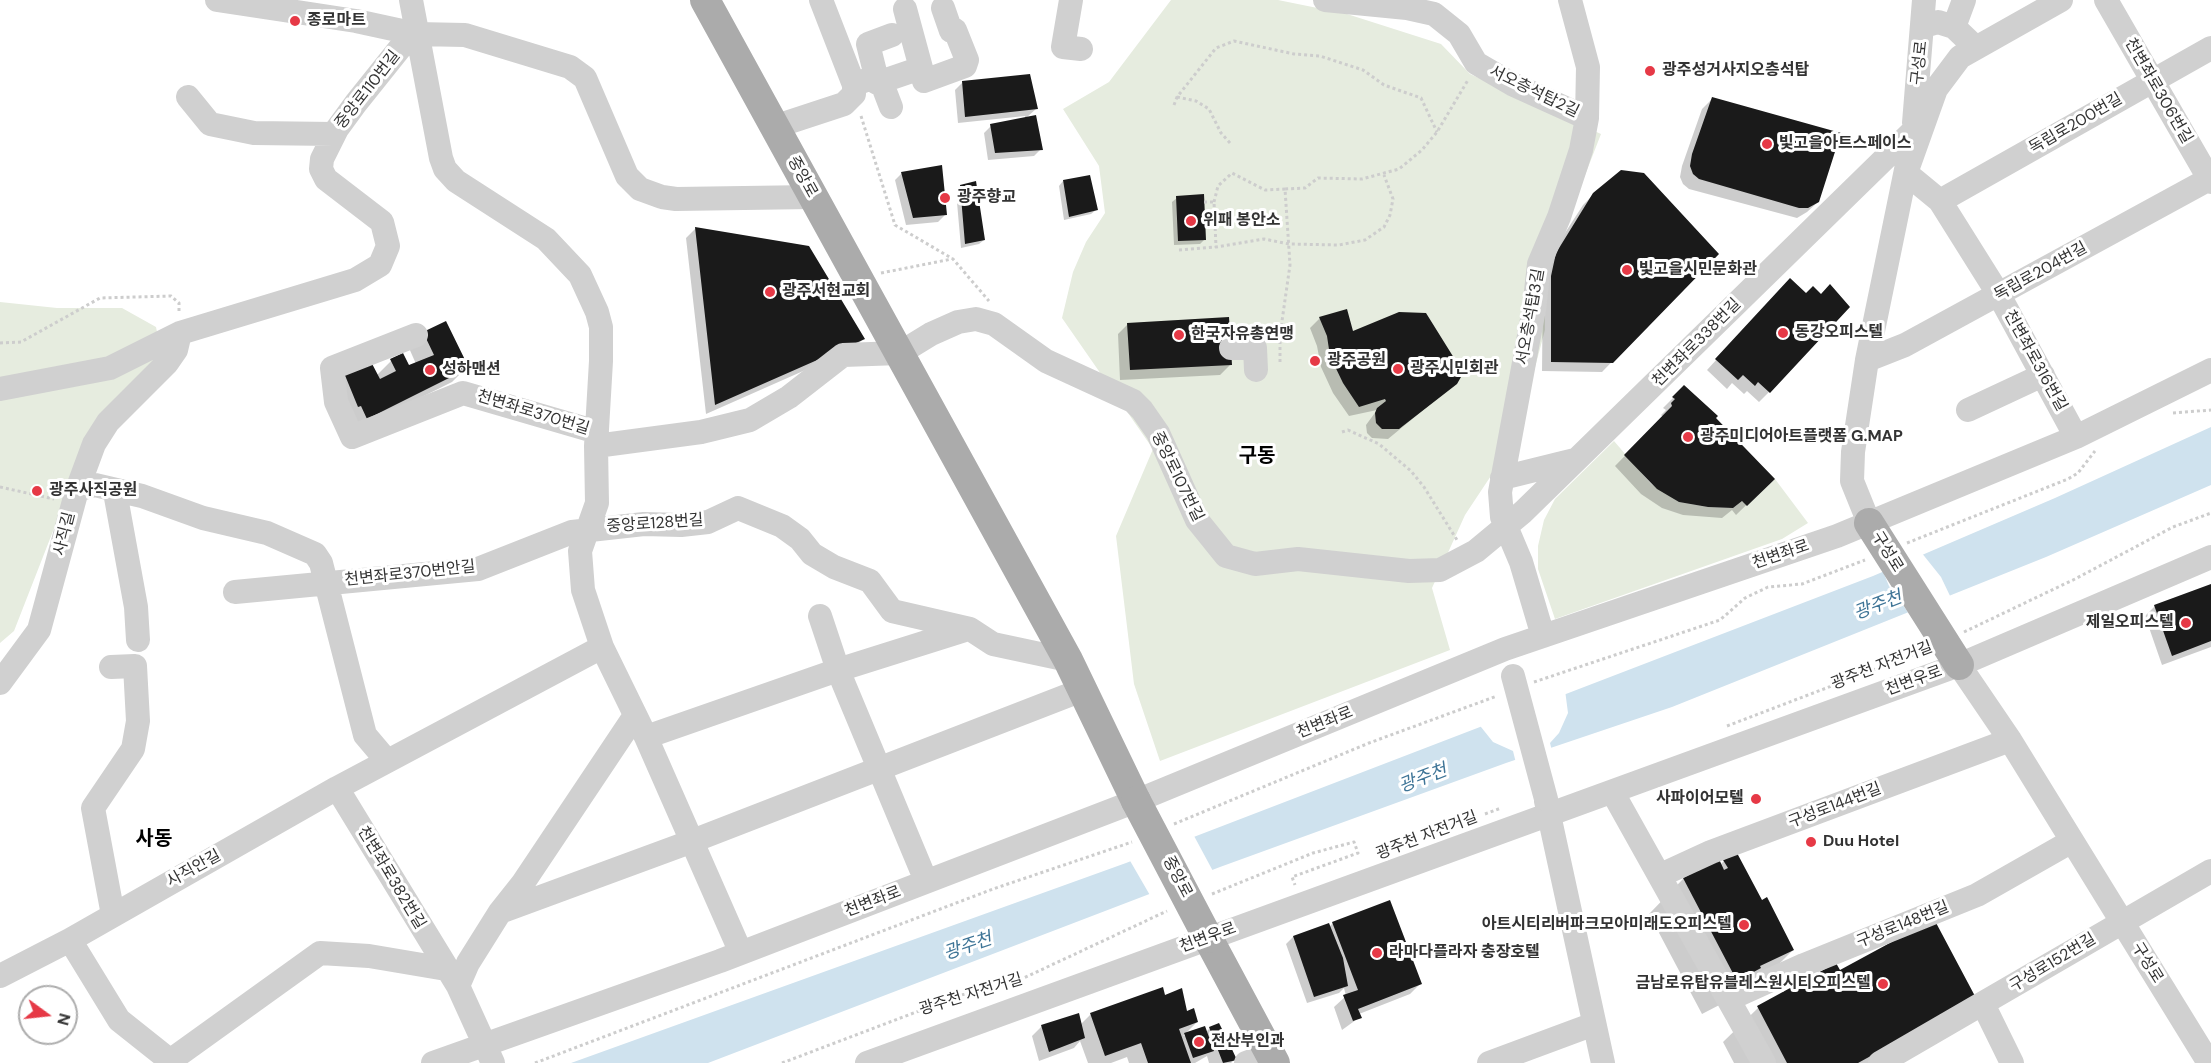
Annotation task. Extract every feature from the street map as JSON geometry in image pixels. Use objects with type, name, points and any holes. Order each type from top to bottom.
[{"type":"main road","name":"중앙로","points":[[705,0],[1068,660],[1136,801],[1208,938],[1264,1060]]},
{"type":"main road","name":"구성로","points":[[1869,524],[1958,650]]},
{"type":"street","points":[[217,0],[356,21],[416,34],[465,35],[490,41],[570,68],[585,78],[627,176],[640,189],[676,199],[812,197]]},
{"type":"street","name":"천변좌로370번길","points":[[411,0],[441,158],[446,169],[456,181],[546,239],[579,275],[590,296],[601,327],[597,503],[587,529],[579,564],[585,598],[602,646],[741,953]]},
{"type":"street","points":[[821,0],[866,84],[891,107]]},
{"type":"street","points":[[1071,0],[1063,46],[1081,49]]},
{"type":"street","name":"서오층석탑2길","points":[[1325,0],[1407,8],[1434,14],[1459,33],[1476,63],[1512,84],[1587,118]]},
{"type":"street","name":"서오층석탑3길","points":[[1543,636],[1521,562],[1506,527],[1500,504],[1502,478],[1534,309],[1539,264],[1559,217],[1581,150],[1587,118],[1588,67],[1570,0]]},
{"type":"street","name":"구성로","points":[[1869,524],[1854,490],[1852,474],[1867,360],[1913,131],[1924,26],[1924,0]]},
{"type":"street","points":[[1954,27],[1964,0]]},
{"type":"street","points":[[1906,173],[1936,88],[1960,57],[2061,0]]},
{"type":"street","name":"천변좌로306번길","points":[[2106,0],[2151,82],[2210,180]]},
{"type":"street","points":[[905,9],[924,81],[965,66],[967,60],[955,30],[951,31],[943,8]]},
{"type":"street","points":[[1924,26],[1938,22],[1954,27],[1976,48]]},
{"type":"street","name":"중앙로110번길","points":[[0,389],[110,368],[180,333],[355,280],[380,265],[388,246],[382,222],[326,179],[321,169],[322,159],[334,134],[400,48],[416,34]]},
{"type":"street","points":[[866,84],[868,44],[892,35]]},
{"type":"street","name":"독립로200번길","points":[[1940,201],[2211,48]]},
{"type":"street","points":[[774,127],[844,104],[866,84],[921,68]]},
{"type":"street","points":[[189,97],[210,124],[254,133],[334,134]]},
{"type":"street","name":"천변좌로338번길","points":[[1470,554],[1506,527],[1580,458],[1913,131]]},
{"type":"street","name":"천변좌로316번길","points":[[1906,173],[1940,201],[1999,295],[2076,436]]},
{"type":"street","name":"독립로204번길","points":[[1867,360],[1905,345],[2210,180]]},
{"type":"street","name":"중앙로107번길","points":[[900,353],[931,334],[958,322],[976,319],[994,324],[1046,361],[1133,401],[1158,433],[1197,520],[1226,556],[1256,564],[1298,559],[1423,571],[1440,570],[1470,554]]},
{"type":"street","name":"사직길","points":[[0,683],[39,630],[76,490],[86,461],[101,431],[167,363],[176,350],[180,333]]},
{"type":"street","name":"천변좌로370번길","points":[[416,335],[332,368],[336,402],[352,437],[463,393],[597,439],[701,432],[750,420],[789,397],[843,355],[900,353]]},
{"type":"street","points":[[1231,348],[1255,348],[1256,370]]},
{"type":"street","name":"천변좌로","points":[[433,1063],[489,1053],[1136,801],[1505,649],[1869,524],[2076,436],[2211,370]]},
{"type":"street","points":[[1968,410],[2043,375]]},
{"type":"street","points":[[1502,478],[1580,458]]},
{"type":"street","name":"천변좌로370번안길","points":[[76,490],[95,485],[115,492],[142,496],[203,518],[267,533],[315,554],[321,563],[325,584],[478,569],[551,538],[587,529]]},
{"type":"street","points":[[115,492],[136,607],[138,640]]},
{"type":"street","name":"중앙로128번길","points":[[587,529],[708,522],[738,508],[782,526],[834,567],[870,581],[892,611],[970,629],[993,644],[1068,660]]},
{"type":"street","name":"천변우로","points":[[867,1063],[1208,938],[1548,807],[1613,792],[1958,650],[2211,557]]},
{"type":"street","points":[[235,592],[325,584],[365,735],[387,761]]},
{"type":"street","points":[[820,616],[838,670],[926,882]]},
{"type":"street","points":[[70,940],[119,1020],[170,1062],[320,953],[369,956],[452,978],[468,963],[500,912],[548,846],[640,727],[755,699],[838,670],[970,629]]},
{"type":"street","name":"사직안길","points":[[0,976],[70,940],[337,788],[602,646]]},
{"type":"street","points":[[1505,649],[1522,680],[1603,1063]]},
{"type":"street","name":"구성로","points":[[1958,650],[2010,740],[2209,1063]]},
{"type":"street","points":[[111,667],[135,666],[138,721],[133,749],[93,808],[112,915]]},
{"type":"street","points":[[500,912],[690,842],[1082,690]]},
{"type":"street","name":"구성로144번길","points":[[1661,875],[1711,852],[2010,740]]},
{"type":"street","name":"천변좌로382번길","points":[[337,788],[452,978],[489,1053]]},
{"type":"street","points":[[1613,792],[1764,1063]]},
{"type":"street","name":"구성로148번길","points":[[1729,999],[1804,965],[1977,895],[2072,841]]},
{"type":"street","name":"구성로152번길","points":[[1880,1063],[2211,871]]},
{"type":"street","points":[[1983,1004],[2012,1063]]},
{"type":"street","points":[[1489,1063],[1594,1024]]},
{"type":"path","points":[[1174,105],[1177,97],[1216,48],[1234,41],[1294,54],[1320,56],[1363,70],[1384,85],[1421,98],[1437,132]]},
{"type":"path","points":[[1216,248],[1214,202],[1218,186],[1232,173],[1264,190],[1305,188],[1318,178],[1362,179],[1399,170],[1437,132],[1454,106],[1476,63]]},
{"type":"path","points":[[866,84],[895,225],[953,259],[989,302],[994,324]]},
{"type":"path","points":[[1177,97],[1196,101],[1209,109],[1221,133],[1230,143]]},
{"type":"path","points":[[1179,250],[1216,248],[1264,239],[1289,243],[1339,245],[1365,240],[1384,227],[1390,215],[1393,199],[1384,175]]},
{"type":"path","points":[[1280,362],[1280,335],[1290,265],[1285,189]]},
{"type":"path","points":[[1204,202],[1214,202]]},
{"type":"path","points":[[861,284],[881,273],[953,259]]},
{"type":"path","points":[[0,343],[21,342],[100,298],[171,296],[179,303],[180,333]]},
{"type":"path","points":[[2169,415],[2211,410]]},
{"type":"path","points":[[1342,432],[1348,430],[1379,444],[1411,471],[1425,487],[1470,554]]},
{"type":"path","points":[[1897,547],[2068,479],[2103,445]]},
{"type":"path","points":[[0,487],[62,501],[76,490]]},
{"type":"path","points":[[1958,650],[2075,579],[2173,527],[2211,513]]},
{"type":"path","points":[[1522,680],[1720,620],[1745,598],[1768,587],[1802,584],[1876,555]]},
{"type":"path","name":"광주천 자전거길","points":[[1724,727],[1928,649]]},
{"type":"path","points":[[1171,825],[1369,743],[1498,696]]},
{"type":"path","name":"광주천 자전거길","points":[[1478,817],[1506,806]]},
{"type":"path","points":[[535,1063],[993,889],[1110,851],[1141,838]]},
{"type":"path","name":"광주천 자전거길","points":[[1205,897],[1313,853],[1354,842],[1358,853],[1292,877],[1295,886],[1306,882]]},
{"type":"path","points":[[989,879],[993,889]]},
{"type":"path","name":"광주천 자전거길","points":[[782,1063],[961,995],[1014,983],[1173,909]]},
{"type":"shaded area","name":"광주공원","points":[[1171,0],[1278,0],[1347,14],[1441,44],[1470,74],[1601,134],[1545,278],[1545,330],[1516,438],[1465,515],[1432,588],[1450,650],[1160,761],[1134,684],[1116,536],[1153,449],[1062,318],[1073,272],[1086,242],[1105,213],[1099,166],[1063,109],[1109,82]]},
{"type":"shaded area","name":"광주사직공원","points":[[0,302],[57,308],[122,308],[156,327],[160,347],[152,382],[93,456],[55,526],[14,631],[0,643]]},
{"type":"shaded area","points":[[1614,441],[1651,484],[1679,502],[1733,508],[1742,501],[1747,506],[1775,479],[1808,523],[1782,539],[1555,619],[1538,569],[1538,546],[1544,520],[1555,499]]},
{"type":"water","name":"광주천","points":[[2211,427],[2211,485],[2046,557],[1672,707],[1506,763],[1220,867],[708,1063],[571,1063],[1126,863],[1873,576],[2055,498]]},
{"type":"pier","points":[[1921,552],[1941,577],[1951,598],[1910,615],[1889,586],[1882,569]]},
{"type":"pier","points":[[1565,690],[1568,713],[1559,733],[1550,743],[1552,751],[1516,763],[1513,751],[1493,742],[1481,727],[1479,722]]},
{"type":"pier","points":[[1193,834],[1214,873],[1151,897],[1129,859]]},
{"type":"building","points":[[1030,74],[1038,109],[965,117],[962,81]]},
{"type":"building","name":"빛고을아트스페이스","points":[[1712,97],[1841,133],[1819,202],[1808,208],[1799,208],[1699,179],[1693,174],[1690,166],[1692,154]]},
{"type":"building","points":[[1036,115],[1043,150],[995,153],[990,124]]},
{"type":"building","points":[[942,165],[947,215],[913,218],[901,172]]},
{"type":"building","name":"빛고을시민문화관","points":[[1621,170],[1644,173],[1719,254],[1613,363],[1551,362],[1551,276],[1556,253],[1593,193]]},
{"type":"building","points":[[1090,175],[1098,210],[1069,217],[1063,180]]},
{"type":"building","points":[[976,181],[985,240],[965,244],[960,185]]},
{"type":"building","name":"위패 봉안소","points":[[1204,194],[1206,240],[1178,241],[1176,196]]},
{"type":"building","name":"광주서현교회","points":[[695,227],[809,246],[865,339],[715,405]]},
{"type":"building","name":"동강오피스텔","points":[[1790,278],[1806,293],[1813,286],[1821,294],[1830,284],[1850,307],[1770,393],[1758,382],[1755,386],[1743,375],[1738,380],[1715,359]]},
{"type":"building","name":"광주시민회관","points":[[1347,309],[1353,331],[1399,312],[1426,313],[1459,366],[1461,377],[1457,384],[1399,429],[1382,429],[1376,423],[1375,413],[1377,408],[1386,401],[1385,399],[1359,407],[1343,383],[1330,356],[1327,336],[1319,317]]},
{"type":"building","name":"한국자유총연맹","points":[[1229,317],[1232,365],[1130,370],[1127,323]]},
{"type":"building","name":"성하맨션","points":[[446,321],[469,368],[367,419],[361,406],[358,407],[342,368],[368,356],[380,379],[396,371],[390,359],[403,353],[409,365],[434,355],[423,332]]},
{"type":"building","name":"광주미디어아트플랫폼 G.MAP","points":[[1684,385],[1718,416],[1716,418],[1775,479],[1747,506],[1742,501],[1733,508],[1679,502],[1657,489],[1624,455],[1672,406],[1671,403],[1675,399],[1672,397]]},
{"type":"building","name":"제일오피스텔","points":[[2211,584],[2211,641],[2172,656],[2154,605]]},
{"type":"building","name":"아트시티리버파크모아미래도오피스텔","points":[[1737,853],[1762,900],[1767,897],[1794,950],[1760,966],[1761,968],[1737,981],[1683,878],[1719,859],[1724,870],[1728,868],[1723,860]]},
{"type":"building","name":"라마다플라자 충장호텔","points":[[1390,900],[1422,984],[1358,1009],[1362,1018],[1353,1021],[1343,995],[1358,990],[1332,922]]},
{"type":"building","name":"금남로유탑유블레스원시티오피스텔","points":[[1934,919],[1976,998],[1858,1063],[1787,1063],[1757,1006],[1836,963],[1840,970]]},
{"type":"building","points":[[1329,923],[1343,958],[1348,986],[1314,997],[1293,936]]},
{"type":"building","points":[[1163,987],[1165,995],[1182,988],[1187,1011],[1194,1008],[1198,1022],[1179,1029],[1191,1063],[1148,1063],[1141,1043],[1105,1056],[1090,1013]]},
{"type":"building","points":[[1079,1013],[1085,1038],[1049,1052],[1041,1025]]},
{"type":"building","points":[[1219,1023],[1237,1060],[1223,1063],[1209,1027]]},
{"type":"building","name":"전산부인과","points":[[1205,1026],[1214,1051],[1193,1058],[1184,1033]]},
{"type":"place","name":"종로마트","points":[[295,21]]},
{"type":"place","name":"광주성거사지오층석탑","points":[[1650,71]]},
{"type":"place","name":"빛고을아트스페이스","points":[[1767,144]]},
{"type":"place","name":"광주향교","points":[[945,198]]},
{"type":"place","name":"위패 봉안소","points":[[1191,221]]},
{"type":"place","name":"빛고을시민문화관","points":[[1627,270]]},
{"type":"place","name":"광주서현교회","points":[[770,292]]},
{"type":"place","name":"동강오피스텔","points":[[1783,333]]},
{"type":"place","name":"한국자유총연맹","points":[[1179,335]]},
{"type":"place","name":"광주공원","points":[[1315,361]]},
{"type":"place","name":"광주시민회관","points":[[1398,369]]},
{"type":"place","name":"성하맨션","points":[[430,370]]},
{"type":"place","name":"광주미디어아트플랫폼 G.MAP","points":[[1688,437]]},
{"type":"place","name":"광주사직공원","points":[[37,491]]},
{"type":"place","name":"제일오피스텔","points":[[2186,623]]},
{"type":"place","name":"사파이어모텔","points":[[1756,799]]},
{"type":"place","name":"Duu Hotel","points":[[1811,842]]},
{"type":"place","name":"아트시티리버파크모아미래도오피스텔","points":[[1744,925]]},
{"type":"place","name":"라마다플라자 충장호텔","points":[[1377,953]]},
{"type":"place","name":"금남로유탑유블레스원시티오피스텔","points":[[1883,984]]},
{"type":"place","name":"전산부인과","points":[[1199,1042]]},
{"type":"district","name":"구동","points":[[1257,457]]},
{"type":"district","name":"사동","points":[[154,840]]}]
